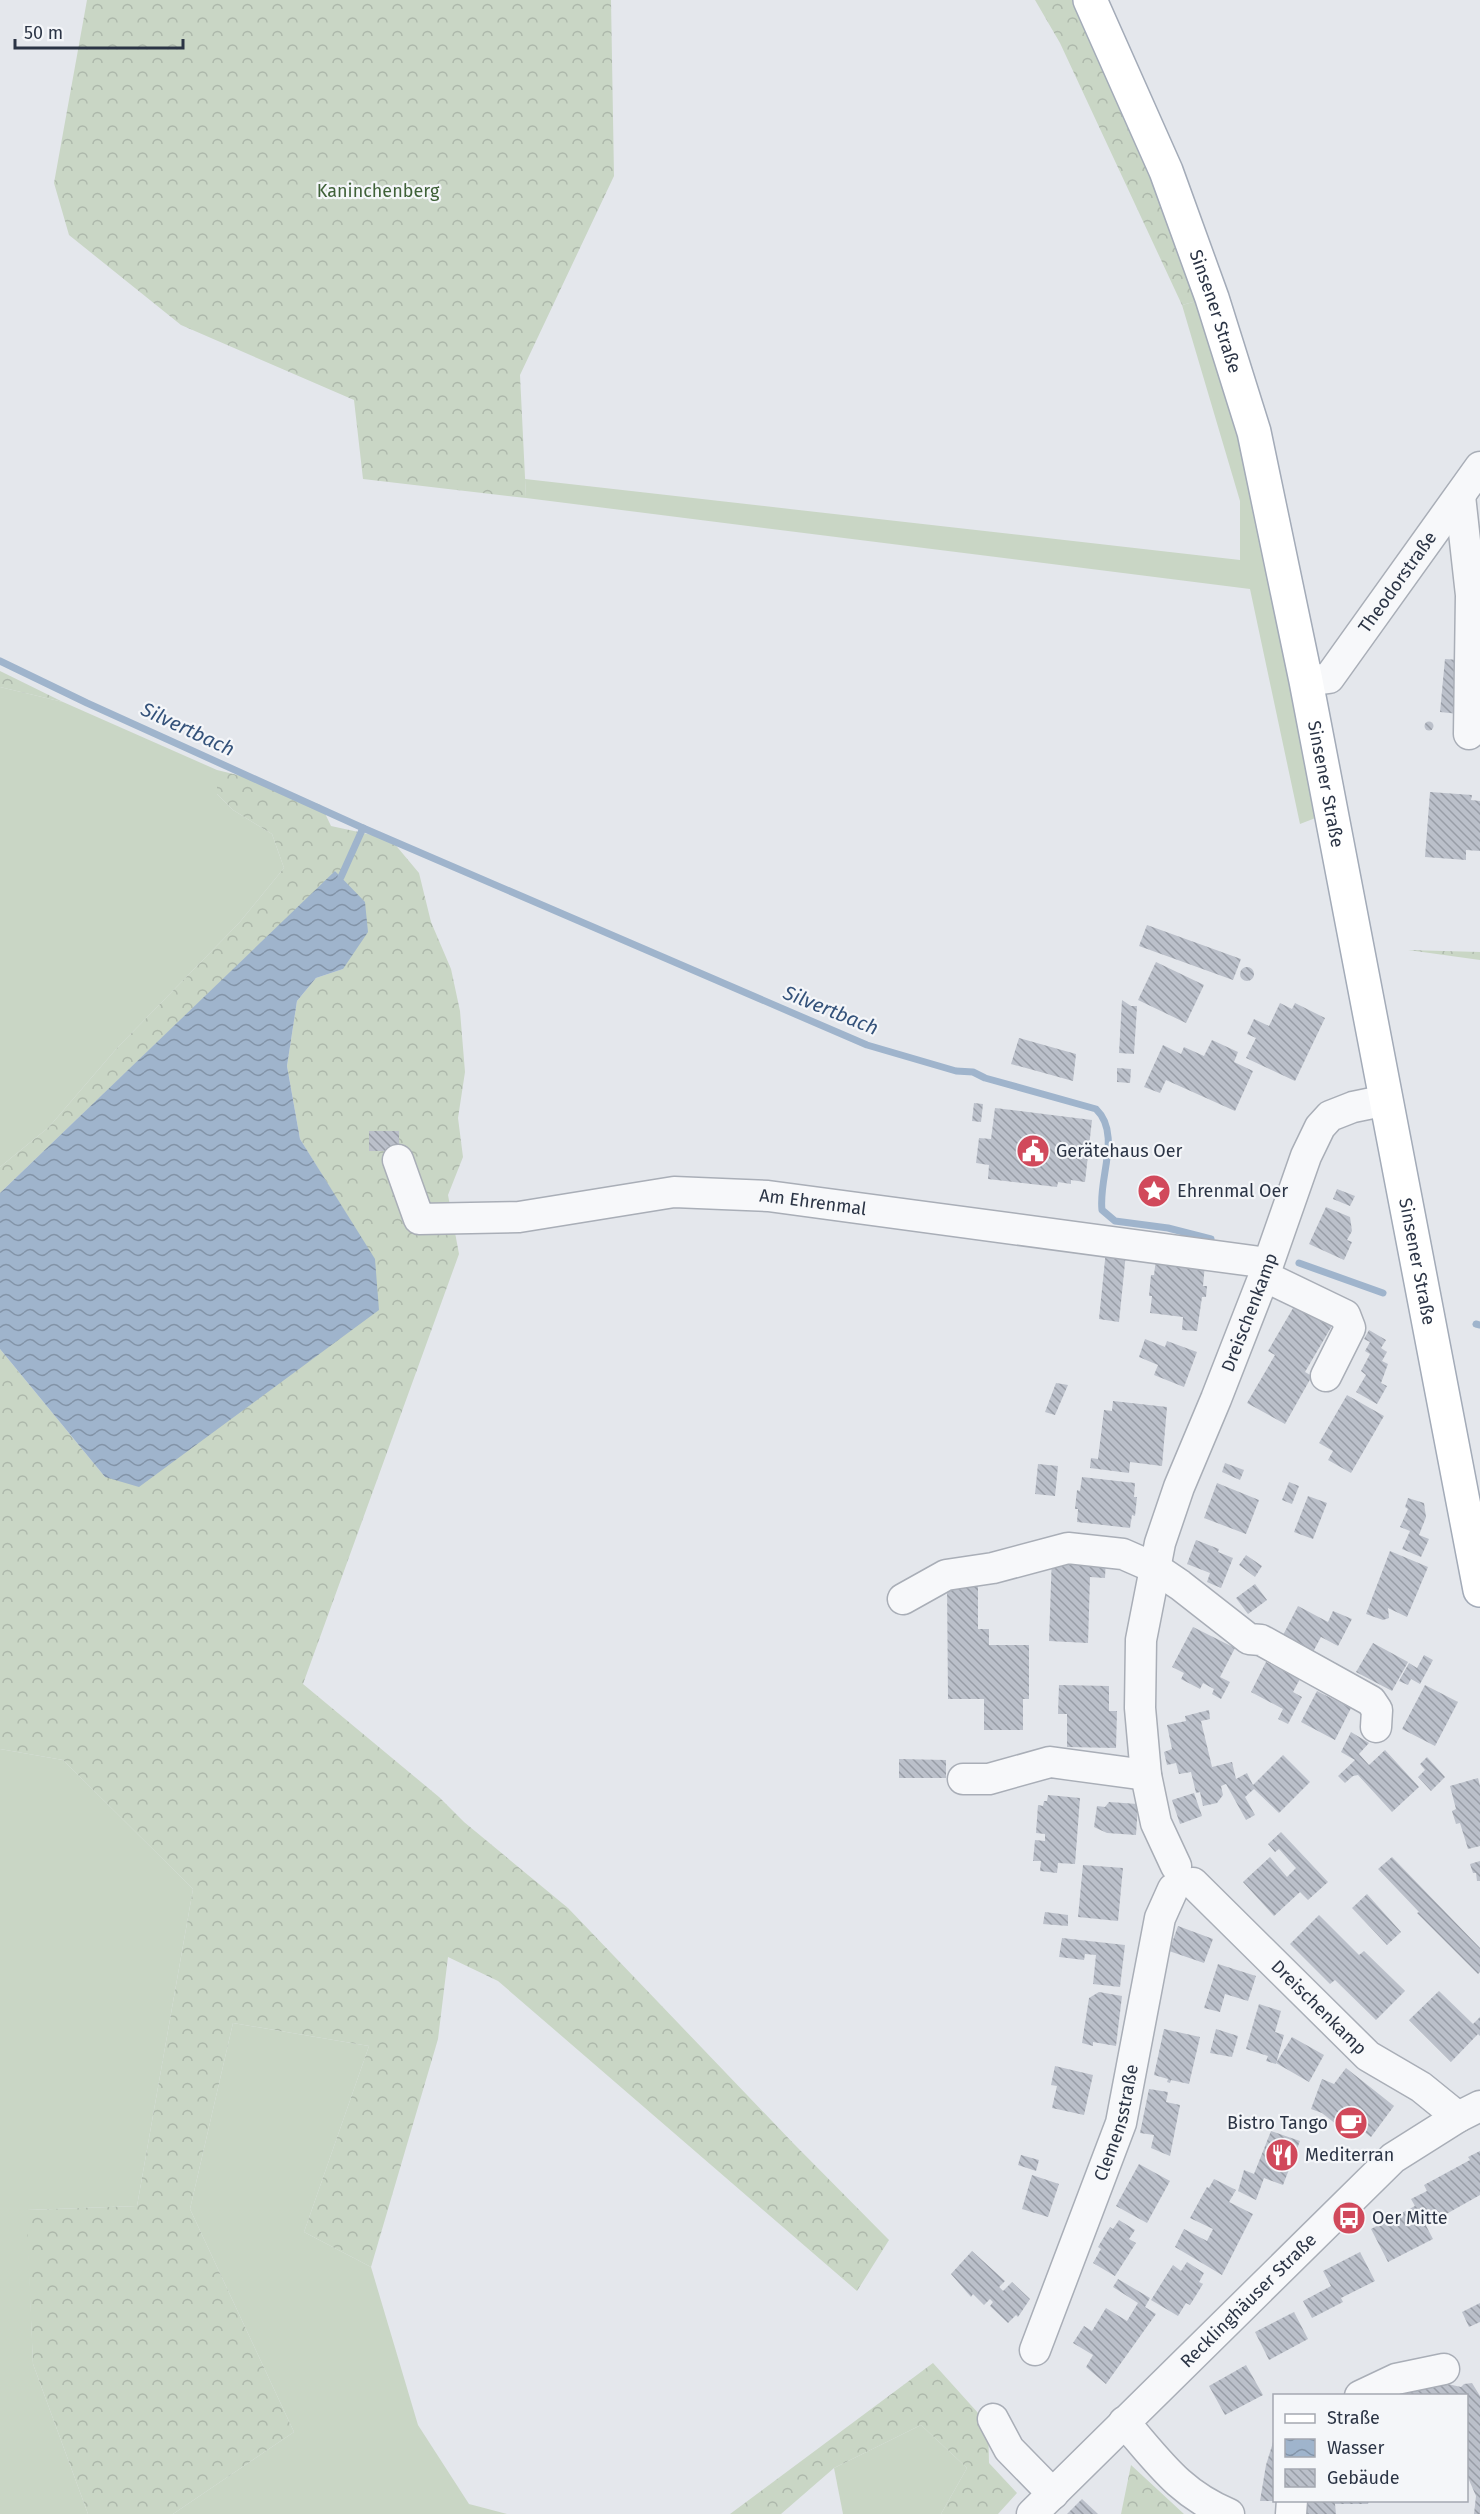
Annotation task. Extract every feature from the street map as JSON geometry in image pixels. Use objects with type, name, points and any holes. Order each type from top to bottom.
[{"type":"main road","name":"Sinsener Straße","points":[[1090,0],[1166,171],[1212,298],[1254,432],[1306,681],[1480,1590]]},
{"type":"street","name":"Theodorstraße","points":[[1306,681],[1329,678],[1480,467]]},
{"type":"street","points":[[1460,496],[1471,595],[1469,734]]},
{"type":"street","name":"Dreischenkamp","points":[[1387,1100],[1353,1107],[1330,1116],[1320,1127],[1306,1156],[1266,1270],[1172,1506],[1155,1568],[1141,1640],[1140,1708],[1146,1775],[1156,1823],[1181,1879],[1368,2056],[1469,2112]]},
{"type":"street","name":"Am Ehrenmal","points":[[398,1160],[418,1219],[519,1217],[674,1192],[720,1192],[768,1196],[1266,1270]]},
{"type":"street","points":[[1266,1270],[1345,1315],[1350,1328],[1326,1376]]},
{"type":"street","points":[[903,1599],[946,1575],[993,1569],[1068,1548],[1123,1554],[1155,1568],[1249,1639],[1261,1640],[1371,1701],[1377,1710],[1376,1727]]},
{"type":"street","points":[[963,1779],[989,1779],[1050,1762],[1146,1775]]},
{"type":"street","name":"Clemensstraße","points":[[1035,2350],[1121,2123],[1160,1918],[1181,1879]]},
{"type":"street","name":"Recklinghäuser Straße","points":[[1042,2504],[1393,2158],[1469,2112]]},
{"type":"street","points":[[1364,2394],[1396,2379],[1443,2369]]},
{"type":"street","points":[[993,2419],[1042,2504]]},
{"type":"street","points":[[1124,2422],[1179,2485],[1205,2504],[1229,2514]]},
{"type":"green space","name":"Kaninchenberg","points":[[87,0],[611,0],[614,176],[520,375],[526,498],[363,479],[354,400],[181,325],[69,235],[54,183]]},
{"type":"green space","points":[[1035,0],[1076,0],[1165,201],[1197,301],[1182,305],[1060,43]]},
{"type":"green space","points":[[1197,301],[1244,440],[1318,817],[1300,824],[1250,589],[526,498],[525,479],[1240,560],[1240,501],[1182,305]]},
{"type":"green space","points":[[0,671],[63,702],[0,687]]},
{"type":"green space","points":[[0,687],[63,702],[217,770],[217,794],[233,810],[272,834],[284,868],[239,923],[117,1048],[49,1127],[0,1167]]},
{"type":"green space","points":[[217,770],[266,782],[281,791],[321,805],[331,826],[377,836],[393,842],[419,873],[431,922],[451,969],[460,1011],[465,1072],[458,1118],[463,1157],[448,1195],[459,1254],[303,1684],[568,1908],[889,2240],[857,2291],[498,1981],[448,1957],[438,2039],[371,2267],[304,2232],[369,2046],[233,2023],[190,2209],[294,2432],[173,2514],[88,2514],[33,2364],[26,2210],[137,2206],[193,1889],[63,1760],[0,1749],[0,1349],[105,1477],[374,1259],[300,1139],[287,1066],[297,1001],[316,978],[343,969],[336,871],[0,1193],[0,1167],[49,1127],[117,1048],[239,923],[284,868],[272,834],[233,810],[217,794]]},
{"type":"green space","points":[[1408,950],[1480,952],[1480,960]]},
{"type":"green space","points":[[0,1749],[63,1760],[193,1889],[137,2206],[27,2210],[33,2364],[88,2514],[0,2514]]},
{"type":"green space","points":[[233,2023],[369,2046],[304,2232],[371,2267],[418,2425],[469,2504],[507,2514],[173,2514],[294,2432],[190,2209]]},
{"type":"green space","points":[[933,2363],[988,2424],[989,2463],[1017,2493],[998,2514],[941,2514],[967,2468],[921,2425],[834,2468],[781,2514],[730,2514]]},
{"type":"green space","points":[[921,2425],[967,2468],[941,2514],[843,2514],[834,2468]]},
{"type":"green space","points":[[1131,2465],[1184,2514],[1121,2514]]},
{"type":"water","points":[[335,871],[365,902],[368,932],[343,969],[316,978],[297,1001],[287,1066],[300,1139],[375,1259],[379,1310],[139,1487],[105,1477],[0,1349],[0,1193]]},
{"type":"building","points":[[1445,659],[1459,660],[1459,714],[1440,712]]},
{"type":"building","points":[[1429,721],[1434,726],[1429,731],[1424,726]]},
{"type":"building","points":[[1430,792],[1472,795],[1471,800],[1480,801],[1480,851],[1466,850],[1466,860],[1425,857]]},
{"type":"building","points":[[1147,925],[1241,959],[1233,980],[1139,946]]},
{"type":"building","points":[[1156,962],[1204,985],[1186,1023],[1138,1000]]},
{"type":"building","points":[[1247,967],[1252,969],[1254,974],[1252,979],[1247,981],[1242,979],[1240,974],[1242,969]]},
{"type":"building","points":[[1122,1000],[1131,1006],[1137,1006],[1134,1054],[1119,1053]]},
{"type":"building","points":[[1280,1003],[1292,1009],[1295,1003],[1325,1018],[1295,1081],[1246,1058],[1256,1038],[1247,1034],[1254,1019],[1269,1026]]},
{"type":"building","points":[[1019,1038],[1076,1054],[1073,1081],[1011,1064]]},
{"type":"building","points":[[1212,1040],[1238,1052],[1234,1062],[1253,1071],[1235,1111],[1166,1080],[1160,1093],[1144,1087],[1163,1045],[1181,1054],[1184,1047],[1204,1056]]},
{"type":"building","points":[[1117,1068],[1131,1069],[1130,1083],[1117,1082]]},
{"type":"building","points":[[974,1103],[983,1104],[981,1122],[972,1121]]},
{"type":"building","name":"Gerätehaus Oer","points":[[995,1108],[1092,1120],[1085,1182],[1071,1180],[1071,1184],[1058,1182],[1057,1187],[988,1179],[989,1165],[976,1163],[979,1138],[991,1139]]},
{"type":"building","points":[[369,1131],[399,1131],[399,1151],[369,1151]]},
{"type":"building","points":[[1337,1189],[1355,1196],[1350,1206],[1333,1199]]},
{"type":"building","points":[[1326,1207],[1350,1217],[1352,1231],[1347,1240],[1352,1242],[1344,1260],[1309,1244]]},
{"type":"building","points":[[1106,1250],[1126,1253],[1119,1322],[1099,1319]]},
{"type":"building","points":[[1156,1259],[1205,1264],[1203,1286],[1207,1286],[1206,1297],[1202,1297],[1197,1331],[1182,1330],[1183,1317],[1150,1313],[1151,1275],[1154,1275]]},
{"type":"building","points":[[1296,1303],[1333,1324],[1305,1372],[1312,1376],[1285,1424],[1247,1403],[1275,1355],[1268,1351]]},
{"type":"building","points":[[1369,1330],[1386,1340],[1381,1348],[1387,1352],[1382,1361],[1388,1364],[1381,1383],[1387,1386],[1377,1404],[1356,1392],[1366,1375],[1361,1371],[1370,1354],[1365,1351],[1370,1342],[1364,1339]]},
{"type":"building","points":[[1145,1339],[1165,1347],[1167,1341],[1197,1352],[1184,1387],[1154,1375],[1158,1365],[1139,1357]]},
{"type":"building","points":[[1056,1383],[1068,1385],[1055,1415],[1045,1412]]},
{"type":"building","points":[[1347,1395],[1384,1416],[1351,1473],[1328,1460],[1333,1451],[1319,1443]]},
{"type":"building","points":[[1113,1401],[1167,1407],[1162,1466],[1130,1462],[1129,1473],[1090,1468],[1091,1458],[1098,1459],[1104,1410],[1112,1411]]},
{"type":"building","points":[[1225,1463],[1244,1470],[1240,1480],[1222,1472]]},
{"type":"building","points":[[1038,1464],[1058,1466],[1055,1496],[1035,1494]]},
{"type":"building","points":[[1082,1477],[1135,1483],[1134,1497],[1137,1497],[1135,1516],[1132,1515],[1130,1528],[1077,1522],[1078,1509],[1075,1509],[1077,1490],[1080,1491]]},
{"type":"building","points":[[1289,1482],[1299,1486],[1292,1504],[1282,1500]]},
{"type":"building","points":[[1217,1483],[1259,1500],[1246,1534],[1204,1518]]},
{"type":"building","points":[[1308,1496],[1327,1503],[1313,1539],[1294,1532]]},
{"type":"building","points":[[1408,1498],[1424,1503],[1426,1517],[1419,1535],[1429,1539],[1421,1557],[1402,1549],[1410,1531],[1400,1527],[1408,1509],[1405,1507]]},
{"type":"building","points":[[1196,1540],[1219,1549],[1218,1552],[1233,1558],[1221,1588],[1207,1582],[1210,1573],[1187,1564]]},
{"type":"building","points":[[1390,1551],[1428,1567],[1407,1617],[1388,1608],[1389,1618],[1383,1620],[1366,1614]]},
{"type":"building","points":[[1052,1555],[1106,1557],[1105,1578],[1090,1577],[1088,1643],[1049,1641]]},
{"type":"building","points":[[1246,1555],[1262,1566],[1255,1577],[1239,1565]]},
{"type":"building","points":[[947,1582],[978,1582],[978,1629],[989,1629],[989,1645],[1029,1645],[1029,1699],[1023,1699],[1023,1730],[984,1730],[984,1699],[948,1699]]},
{"type":"building","points":[[1255,1584],[1267,1600],[1248,1614],[1236,1598]]},
{"type":"building","points":[[1298,1606],[1328,1622],[1333,1611],[1352,1619],[1338,1646],[1321,1637],[1313,1652],[1282,1637]]},
{"type":"building","points":[[1193,1627],[1235,1648],[1220,1677],[1230,1682],[1221,1699],[1212,1694],[1214,1689],[1203,1683],[1200,1689],[1181,1679],[1184,1673],[1172,1667]]},
{"type":"building","points":[[1373,1643],[1408,1662],[1392,1691],[1356,1672]]},
{"type":"building","points":[[1424,1655],[1433,1660],[1420,1684],[1411,1679],[1408,1685],[1399,1681],[1409,1663],[1417,1668]]},
{"type":"building","points":[[1266,1662],[1300,1679],[1293,1692],[1302,1697],[1288,1724],[1278,1719],[1283,1709],[1251,1692]]},
{"type":"building","points":[[1059,1685],[1109,1686],[1109,1711],[1117,1711],[1116,1748],[1067,1747],[1067,1714],[1058,1714]]},
{"type":"building","points":[[1425,1685],[1458,1702],[1435,1746],[1402,1729]]},
{"type":"building","points":[[1317,1691],[1351,1708],[1335,1740],[1301,1722]]},
{"type":"building","points":[[1209,1710],[1210,1719],[1201,1721],[1212,1767],[1232,1762],[1236,1779],[1247,1773],[1253,1785],[1283,1755],[1310,1782],[1279,1813],[1254,1789],[1245,1797],[1255,1815],[1246,1820],[1226,1784],[1221,1786],[1223,1795],[1217,1803],[1203,1806],[1200,1792],[1196,1793],[1191,1772],[1179,1774],[1176,1763],[1167,1765],[1164,1752],[1172,1749],[1167,1725],[1186,1721],[1185,1716]]},
{"type":"building","points":[[1351,1732],[1369,1743],[1359,1754],[1369,1765],[1385,1750],[1419,1787],[1392,1812],[1358,1775],[1345,1783],[1338,1776],[1355,1760],[1341,1752]]},
{"type":"building","points":[[1427,1757],[1445,1777],[1431,1791],[1418,1777],[1425,1770],[1420,1764]]},
{"type":"building","points":[[899,1759],[946,1760],[946,1778],[899,1778]]},
{"type":"building","points":[[1478,1778],[1480,1846],[1468,1849],[1460,1823],[1456,1824],[1452,1811],[1456,1809],[1450,1786]]},
{"type":"building","points":[[1194,1793],[1202,1816],[1180,1824],[1172,1800]]},
{"type":"building","points":[[1048,1795],[1080,1798],[1075,1864],[1058,1863],[1057,1873],[1040,1871],[1041,1861],[1033,1861],[1035,1840],[1045,1841],[1045,1834],[1036,1833],[1038,1805],[1043,1806]]},
{"type":"building","points":[[1109,1802],[1138,1804],[1136,1835],[1107,1833],[1094,1827],[1097,1806],[1105,1807]]},
{"type":"building","points":[[1281,1832],[1328,1882],[1308,1900],[1300,1892],[1274,1916],[1243,1882],[1270,1857],[1287,1877],[1296,1868],[1279,1849],[1275,1852],[1268,1844]]},
{"type":"building","points":[[1392,1857],[1480,1948],[1480,1972],[1478,1974],[1417,1913],[1419,1912],[1378,1869]]},
{"type":"building","points":[[1480,1861],[1480,1881],[1477,1881],[1476,1873],[1473,1873],[1470,1864]]},
{"type":"building","points":[[1083,1865],[1123,1868],[1118,1921],[1078,1917]]},
{"type":"building","points":[[1367,1894],[1401,1932],[1387,1945],[1352,1908]]},
{"type":"building","points":[[1045,1912],[1068,1915],[1068,1926],[1043,1924]]},
{"type":"building","points":[[1319,1915],[1359,1955],[1364,1951],[1405,1991],[1376,2020],[1335,1980],[1330,1984],[1290,1944]]},
{"type":"building","points":[[1178,1926],[1213,1939],[1204,1963],[1169,1951]]},
{"type":"building","points":[[1062,1938],[1125,1945],[1120,1987],[1093,1984],[1096,1955],[1085,1954],[1084,1960],[1059,1957]]},
{"type":"building","points":[[1218,1964],[1256,1976],[1248,2001],[1225,1994],[1220,2012],[1204,2008]]},
{"type":"building","points":[[1439,1991],[1473,2024],[1480,2017],[1480,2036],[1478,2034],[1451,2062],[1409,2020]]},
{"type":"building","points":[[1099,1992],[1122,1996],[1116,2046],[1093,2042],[1093,2046],[1082,2043],[1089,1998]]},
{"type":"building","points":[[1259,2004],[1281,2011],[1275,2032],[1284,2035],[1276,2064],[1266,2061],[1268,2056],[1246,2049]]},
{"type":"building","points":[[1164,2029],[1200,2037],[1189,2084],[1171,2080],[1170,2083],[1167,2082],[1168,2079],[1154,2075]]},
{"type":"building","points":[[1216,2029],[1238,2036],[1232,2057],[1210,2053]]},
{"type":"building","points":[[1292,2037],[1324,2055],[1309,2082],[1276,2063]]},
{"type":"building","points":[[1055,2066],[1093,2075],[1084,2115],[1052,2108],[1057,2086],[1051,2085]]},
{"type":"building","points":[[1346,2068],[1394,2106],[1371,2137],[1353,2123],[1346,2132],[1322,2113],[1311,2109],[1322,2079],[1334,2084]]},
{"type":"building","points":[[1149,2089],[1168,2092],[1166,2102],[1180,2105],[1170,2156],[1151,2148],[1154,2135],[1140,2133]]},
{"type":"building","points":[[1271,2131],[1300,2141],[1283,2185],[1264,2178],[1256,2200],[1238,2191],[1244,2170],[1254,2174]]},
{"type":"building","points":[[1480,2151],[1480,2195],[1441,2217],[1437,2210],[1422,2218],[1433,2239],[1388,2262],[1371,2229],[1415,2206],[1411,2199],[1427,2191],[1424,2185],[1470,2160],[1468,2157]]},
{"type":"building","points":[[1021,2155],[1039,2160],[1036,2171],[1018,2165]]},
{"type":"building","points":[[1139,2164],[1170,2181],[1147,2223],[1116,2206]]},
{"type":"building","points":[[1032,2175],[1059,2184],[1048,2217],[1022,2209]]},
{"type":"building","points":[[1214,2179],[1236,2190],[1229,2202],[1253,2214],[1222,2275],[1175,2247],[1184,2229],[1207,2241],[1213,2229],[1190,2218]]},
{"type":"building","points":[[1119,2220],[1135,2230],[1129,2239],[1136,2243],[1115,2276],[1093,2263],[1101,2249],[1098,2247],[1110,2227],[1113,2229]]},
{"type":"building","points":[[972,2251],[1005,2281],[999,2287],[1003,2291],[1012,2282],[1030,2299],[1018,2317],[1016,2315],[1008,2323],[990,2306],[993,2302],[990,2299],[984,2305],[973,2294],[971,2297],[951,2274]]},
{"type":"building","points":[[1360,2252],[1375,2281],[1341,2298],[1343,2302],[1312,2318],[1303,2301],[1331,2286],[1323,2271]]},
{"type":"building","points":[[1187,2262],[1204,2273],[1199,2282],[1203,2284],[1190,2305],[1186,2303],[1178,2316],[1151,2300],[1173,2265],[1181,2271]]},
{"type":"building","points":[[1118,2279],[1150,2298],[1145,2307],[1156,2314],[1106,2384],[1086,2367],[1093,2355],[1073,2343],[1084,2326],[1092,2331],[1106,2308],[1127,2321],[1138,2303],[1113,2287]]},
{"type":"building","points":[[1480,2303],[1480,2322],[1469,2327],[1462,2312]]},
{"type":"building","points":[[1294,2312],[1308,2339],[1269,2360],[1255,2332]]},
{"type":"building","points":[[1246,2365],[1263,2395],[1225,2415],[1209,2386]]},
{"type":"building","points":[[1443,2383],[1461,2387],[1472,2383],[1480,2396],[1480,2514],[1474,2514],[1476,2496],[1468,2478],[1468,2394],[1378,2394]]},
{"type":"building","points":[[1273,2442],[1273,2501],[1260,2501],[1266,2465]]},
{"type":"building","points":[[1082,2499],[1098,2514],[1067,2514]]},
{"type":"building","points":[[1303,2502],[1368,2502],[1368,2504],[1335,2504],[1336,2514],[1302,2514]]},
{"type":"waterway","name":"Silvertbach","points":[[0,661],[363,828],[867,1045],[956,1071],[973,1072],[985,1078],[1096,1109],[1104,1119],[1108,1144],[1102,1210],[1115,1221],[1168,1228],[1211,1239]]},
{"type":"waterway","name":"Silvertbach","points":[[341,877],[363,828]]},
{"type":"waterway","name":"Silvertbach","points":[[1299,1263],[1383,1293]]},
{"type":"waterway","name":"Silvertbach","points":[[1476,1324],[1480,1325]]},
{"type":"place","name":"Gerätehaus Oer","points":[[1033,1151]]},
{"type":"place","name":"Ehrenmal Oer","points":[[1154,1191]]},
{"type":"place","name":"Bistro Tango","points":[[1351,2123]]},
{"type":"place","name":"Mediterran","points":[[1282,2155]]},
{"type":"place","name":"Oer Mitte","points":[[1349,2218]]}]
